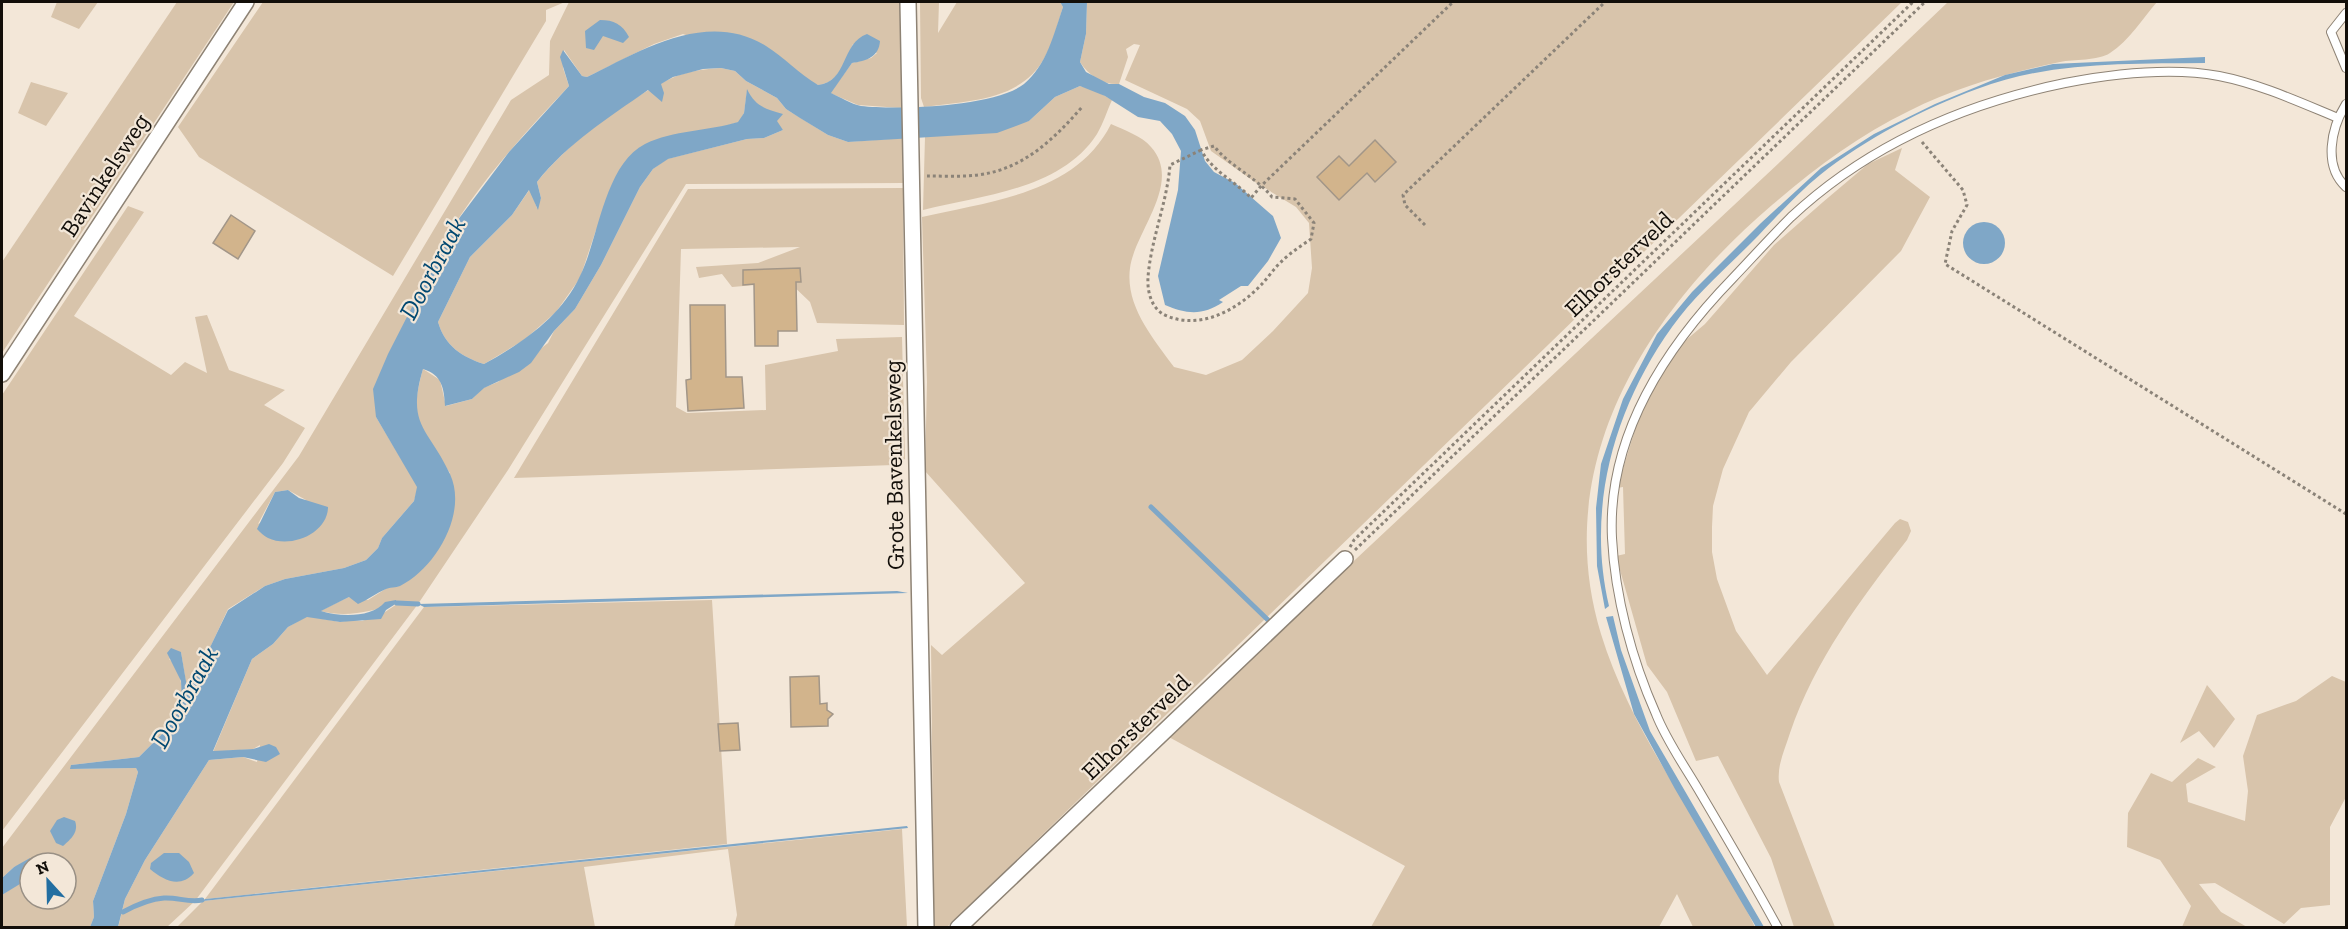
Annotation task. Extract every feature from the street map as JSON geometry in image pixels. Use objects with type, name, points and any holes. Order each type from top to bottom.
[{"type":"street","name":"Bavinkelsweg","points":[[2,374],[246,2]]},
{"type":"street","name":"Grote Bavenkelsweg","points":[[908,2],[926,927]]},
{"type":"street","name":"Elhorsterveld","points":[[958,927],[1345,559]]},
{"type":"lane","points":[[2346,13],[2331,32],[2346,68]]},
{"type":"lane","points":[[1778,927],[1656,717],[1640,671],[1616,575],[1612,535],[1614,490],[1623,449],[1637,411],[1657,373],[1690,326],[1792,216],[1864,160],[1913,132],[1958,112],[2028,91],[2090,78],[2146,73],[2217,76],[2274,92],[2338,118]]},
{"type":"lane","points":[[2346,104],[2338,118],[2331,150],[2337,178],[2346,188]]},
{"type":"path","points":[[1203,149],[1208,164],[1237,184],[1251,198],[1453,2]]},
{"type":"path","points":[[1425,225],[1405,205],[1402,195],[1605,2]]},
{"type":"path","name":"Elhorsterveld","points":[[1345,559],[1354,540],[1913,2]]},
{"type":"path","name":"Elhorsterveld","points":[[1345,559],[1925,2]]},
{"type":"path","points":[[911,178],[979,175],[1022,162],[1054,138],[1083,106]]},
{"type":"path","points":[[1913,132],[1963,190],[1968,205],[1952,231],[1944,264],[2346,514]]},
{"type":"path","points":[[1214,146],[1222,157],[1246,171],[1261,186],[1272,197],[1295,199],[1314,223],[1311,239],[1281,261],[1260,287],[1224,314],[1196,321],[1179,321],[1160,313],[1150,300],[1148,278],[1168,188],[1170,165],[1214,146]]},
{"type":"shaded area","points":[[57,2],[98,2],[79,29],[51,17]]},
{"type":"shaded area","points":[[177,2],[234,2],[2,353],[2,262]]},
{"type":"shaded area","points":[[263,2],[565,2],[546,10],[546,21],[393,276],[199,157],[178,127]]},
{"type":"shaded area","points":[[569,2],[901,2],[901,108],[858,105],[830,93],[852,63],[871,58],[877,53],[853,44],[836,76],[818,85],[683,34],[654,44],[587,77],[582,76],[564,50],[563,68],[569,86],[491,173],[442,245],[414,307],[376,417],[418,487],[414,501],[366,560],[344,568],[285,579],[265,586],[228,609],[188,695],[181,652],[169,659],[174,663],[179,675],[182,707],[163,733],[139,757],[71,765],[71,769],[136,768],[138,772],[126,814],[93,901],[94,917],[90,927],[2,927],[2,895],[18,884],[18,911],[78,911],[78,851],[18,851],[18,866],[2,878],[2,848],[299,456],[511,100],[549,75],[550,41]],"holes":[[[288,490],[306,500],[258,524],[275,492]]]},
{"type":"shaded area","points":[[920,2],[939,2],[938,33],[957,2],[1060,2],[1063,7],[1054,38],[1046,55],[1036,70],[1023,82],[993,96],[924,107],[921,98]]},
{"type":"shaded area","points":[[1087,2],[1902,2],[946,928],[934,927],[931,645],[942,655],[1025,583],[925,471],[927,382],[922,217],[1002,199],[1054,180],[1076,166],[1096,147],[1111,124],[1143,140],[1151,147],[1159,161],[1162,176],[1160,191],[1134,254],[1130,268],[1130,282],[1136,308],[1142,321],[1174,367],[1206,375],[1242,360],[1308,293],[1312,268],[1309,223],[1296,207],[1211,151],[1200,121],[1187,109],[1125,80],[1140,45],[1134,44],[1126,49],[1128,57],[1119,84],[1097,79],[1088,71],[1080,62],[1086,34]]},
{"type":"shaded area","points":[[1948,2],[2157,2],[2123,42],[2105,56],[2060,62],[2021,71],[1927,102],[1872,131],[1804,178],[1727,247],[1685,293],[1649,343],[1620,395],[1599,451],[1588,510],[1588,571],[1601,634],[1632,711],[1755,927],[1693,927],[1677,894],[1659,927],[1371,927],[1405,866],[1167,736]]},
{"type":"shaded area","points":[[721,68],[735,71],[746,81],[777,98],[786,109],[828,135],[848,142],[902,138],[903,183],[686,184],[508,470],[418,604],[195,901],[167,927],[118,928],[125,899],[145,860],[209,760],[243,757],[257,762],[260,745],[253,749],[213,752],[252,659],[273,644],[288,627],[307,616],[340,622],[362,621],[382,614],[397,604],[350,614],[320,611],[349,597],[368,600],[387,588],[399,586],[450,473],[426,437],[416,415],[423,369],[440,380],[446,406],[472,399],[483,388],[498,382],[548,343],[554,331],[575,309],[601,265],[640,187],[653,169],[667,159],[747,139],[764,138],[783,130],[752,100],[747,91],[744,113],[739,122],[716,129],[660,139],[596,230],[580,278],[556,312],[524,340],[484,364],[455,349],[445,338],[438,322],[470,257],[512,215],[530,189],[537,208],[541,198],[537,182],[565,152],[599,123],[636,98],[672,78],[690,72]]},
{"type":"shaded area","points":[[31,82],[68,93],[46,126],[18,113]]},
{"type":"shaded area","points":[[1080,86],[1093,89],[1112,100],[1097,134],[1082,153],[1042,179],[994,194],[923,210],[925,137],[1029,121],[1055,97]]},
{"type":"shaded area","points":[[1902,148],[1895,170],[1930,197],[1901,251],[1791,362],[1749,412],[1723,469],[1713,506],[1712,552],[1717,579],[1736,631],[1767,675],[1895,523],[1900,519],[1908,522],[1911,531],[1907,540],[1872,585],[1840,632],[1812,680],[1782,757],[1779,782],[1835,927],[1794,927],[1771,858],[1718,756],[1696,761],[1667,692],[1647,665],[1616,556],[1625,554],[1623,487],[1617,488],[1643,404],[1673,351],[1705,324],[1774,245],[1868,164]]},
{"type":"shaded area","points":[[903,188],[904,325],[817,323],[810,302],[789,282],[732,287],[722,274],[699,278],[696,267],[758,263],[800,247],[681,249],[676,407],[687,413],[766,410],[765,365],[838,351],[836,339],[902,337],[905,459],[894,465],[514,478],[688,189]]},
{"type":"shaded area","points":[[128,206],[144,212],[74,316],[171,375],[185,362],[207,373],[195,317],[207,315],[229,370],[285,390],[264,405],[305,428],[283,463],[2,831],[2,395]]},
{"type":"shaded area","points":[[712,600],[727,844],[205,899],[424,607]]},
{"type":"shaded area","points":[[2332,676],[2346,682],[2346,797],[2330,827],[2330,905],[2301,908],[2284,924],[2215,883],[2199,884],[2221,912],[2247,927],[2182,927],[2191,906],[2160,860],[2127,847],[2128,813],[2151,773],[2172,782],[2198,758],[2216,767],[2186,784],[2188,802],[2245,821],[2248,791],[2243,756],[2257,715],[2296,701]]},
{"type":"shaded area","points":[[2207,685],[2235,719],[2214,748],[2199,731],[2180,743]]},
{"type":"shaded area","points":[[902,829],[907,927],[734,927],[737,915],[728,849],[584,867],[595,927],[176,928],[203,901]]},
{"type":"water","name":"Doorbraak","points":[[1060,2],[1087,2],[1086,34],[1080,62],[1086,72],[1109,84],[1119,84],[1144,97],[1165,103],[1185,116],[1195,130],[1205,161],[1214,172],[1235,183],[1273,216],[1281,238],[1268,261],[1248,286],[1241,286],[1219,300],[1223,302],[1208,310],[1187,312],[1165,305],[1158,276],[1178,190],[1181,151],[1172,134],[1160,121],[1138,117],[1105,96],[1080,86],[1055,97],[1029,121],[997,133],[848,142],[828,135],[800,118],[786,109],[777,98],[746,81],[735,71],[721,68],[703,69],[673,77],[661,84],[664,93],[662,102],[648,90],[589,132],[549,168],[537,182],[541,198],[538,210],[529,190],[512,215],[470,257],[438,322],[445,338],[455,349],[484,364],[526,338],[551,316],[572,291],[580,276],[611,185],[620,168],[631,154],[645,144],[679,133],[738,122],[744,113],[747,89],[761,106],[783,114],[777,121],[783,130],[764,138],[747,139],[668,159],[653,169],[640,187],[601,265],[575,309],[554,331],[531,363],[519,372],[484,388],[472,399],[445,406],[441,383],[434,375],[423,369],[418,388],[418,415],[450,474],[454,489],[455,505],[452,522],[445,538],[426,566],[400,586],[386,589],[358,604],[349,597],[321,611],[355,615],[372,611],[385,602],[396,600],[397,603],[386,610],[381,619],[340,622],[307,617],[288,627],[273,644],[252,659],[213,751],[253,749],[269,744],[276,747],[280,754],[266,762],[243,757],[209,760],[145,860],[125,899],[118,927],[90,927],[94,917],[93,901],[126,814],[138,772],[136,768],[70,769],[71,765],[139,757],[163,733],[182,707],[181,681],[167,653],[171,648],[181,652],[188,693],[228,610],[265,586],[285,579],[344,568],[366,560],[414,501],[417,487],[376,417],[373,389],[388,354],[454,225],[509,152],[569,86],[560,57],[563,50],[582,76],[587,77],[651,46],[674,38],[697,33],[721,32],[744,36],[766,46],[818,85],[835,77],[853,45],[867,34],[880,41],[877,51],[867,59],[852,63],[831,93],[861,106],[945,105],[991,98],[1010,92],[1024,84],[1039,68],[1049,48],[1063,7]]},
{"type":"water","points":[[600,20],[617,24],[629,37],[623,43],[603,36],[594,50],[586,48],[585,31]]},
{"type":"water","points":[[2205,57],[2205,63],[2119,64],[2061,69],[2033,73],[1977,89],[1936,106],[1875,137],[1837,162],[1802,191],[1690,305],[1672,327],[1634,391],[1610,460],[1604,496],[1601,532],[1603,569],[1609,606],[1605,609],[1597,566],[1596,508],[1601,464],[1623,399],[1657,334],[1692,292],[1761,223],[1821,168],[1874,134],[1935,104],[2005,75],[2053,64]]},
{"type":"water","points":[[1984,222],[1999,228],[2005,243],[1999,258],[1984,264],[1969,258],[1963,243],[1969,228]]},
{"type":"water","points":[[288,490],[299,498],[328,507],[322,524],[315,531],[297,540],[277,541],[257,529],[275,492]]},
{"type":"water","points":[[897,591],[908,593],[424,607],[418,604]]},
{"type":"water","points":[[1613,616],[1621,650],[1650,731],[1764,927],[1756,927],[1634,714],[1606,617]]},
{"type":"water","points":[[64,817],[75,821],[76,829],[63,846],[56,843],[50,831],[57,820]]},
{"type":"water","points":[[907,826],[908,828],[203,901],[205,899]]},
{"type":"water","points":[[164,853],[179,853],[189,862],[194,873],[189,878],[177,882],[155,873],[150,869],[151,863]]},
{"type":"water","points":[[18,865],[18,885],[2,895],[2,878]]},
{"type":"building","points":[[1375,140],[1396,162],[1375,182],[1367,173],[1339,200],[1317,177],[1339,156],[1349,166]]},
{"type":"building","points":[[231,215],[255,231],[238,259],[213,243]]},
{"type":"building","points":[[800,268],[801,282],[796,282],[797,331],[778,331],[778,346],[755,346],[754,284],[743,285],[743,270]]},
{"type":"building","points":[[690,305],[725,305],[726,377],[742,377],[744,408],[688,411],[686,380],[691,379]]},
{"type":"building","points":[[819,676],[820,704],[827,703],[827,710],[833,714],[828,719],[828,726],[791,727],[790,677]]},
{"type":"building","points":[[738,723],[740,750],[720,751],[718,724]]},
{"type":"waterway","points":[[1151,507],[1268,620]]},
{"type":"waterway","points":[[397,603],[418,604]]},
{"type":"waterway","points":[[123,912],[158,899],[202,900]]}]
